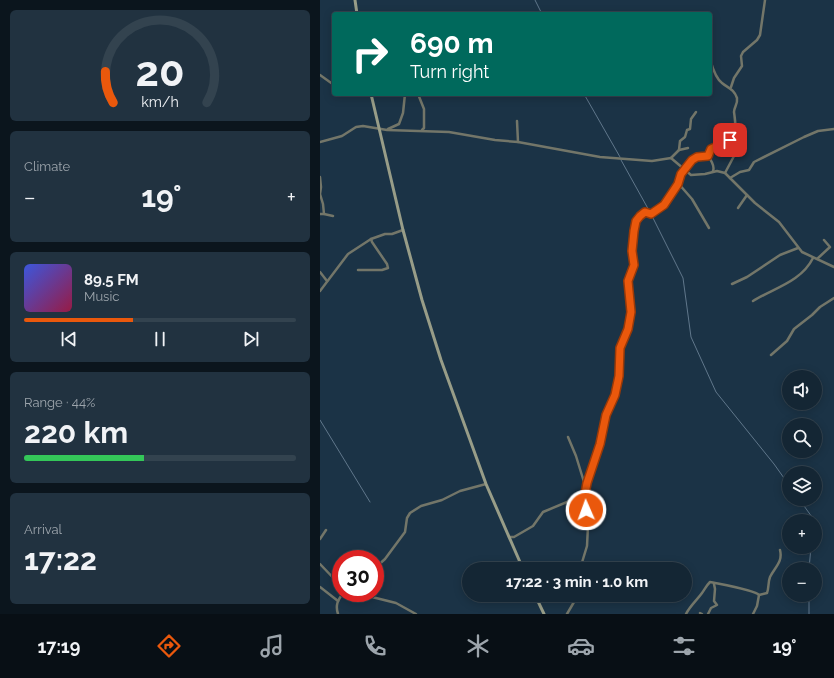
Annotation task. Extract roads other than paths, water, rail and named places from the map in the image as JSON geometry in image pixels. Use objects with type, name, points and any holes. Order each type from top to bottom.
[{"type":"street","points":[[355,0],[357,12]]},
{"type":"street","points":[[731,88],[734,78],[742,66],[743,52],[757,40],[760,35],[763,5],[765,0]]},
{"type":"street","points":[[708,156],[711,149],[730,140],[735,132],[734,110],[737,103],[736,96],[731,88],[722,83],[712,64]]},
{"type":"street","points":[[320,75],[332,84]]},
{"type":"street","points":[[372,96],[414,274],[431,330],[486,484],[520,562]]},
{"type":"street","points":[[388,130],[399,124],[403,113],[404,96]]},
{"type":"street","points":[[419,96],[424,109],[424,128],[422,130]]},
{"type":"street","points":[[679,150],[680,141],[687,134],[687,130],[690,129],[691,119],[696,112]]},
{"type":"street","points":[[517,121],[518,142]]},
{"type":"street","points":[[320,142],[342,136],[356,127],[363,126],[388,130],[449,132],[495,140],[518,142],[600,157],[652,161],[671,158],[679,150],[688,148]]},
{"type":"street","points":[[730,178],[740,172],[749,170],[754,162],[804,137],[818,131],[834,129]]},
{"type":"street","points":[[582,562],[587,546],[588,526],[584,499],[587,483],[600,444],[606,415],[615,395],[619,376],[620,348],[628,325],[631,308],[628,281],[634,265],[632,251],[636,221],[645,212],[651,214],[664,205],[678,184],[684,170],[697,157],[708,156]]},
{"type":"street","points":[[708,156],[711,160],[714,171]]},
{"type":"street","points":[[725,173],[734,156]]},
{"type":"street","points":[[671,158],[691,175],[705,174],[717,170],[725,173],[754,203],[779,222],[798,248],[813,258],[834,267]]},
{"type":"street","points":[[320,177],[320,194],[323,204],[322,214],[333,216]]},
{"type":"street","points":[[678,184],[692,199],[709,228]]},
{"type":"street","points":[[738,208],[747,195]]},
{"type":"street","points":[[320,291],[348,254],[372,239],[403,230]]},
{"type":"street","points":[[358,270],[382,270],[388,268],[387,264],[372,242],[372,239]]},
{"type":"street","points":[[817,259],[830,247],[824,240]]},
{"type":"street","points":[[732,284],[747,277],[780,255],[798,248]]},
{"type":"street","points":[[753,301],[795,278],[809,266],[813,258]]},
{"type":"street","points":[[320,272],[327,281]]},
{"type":"street","points":[[770,355],[787,341],[794,329],[820,307],[834,298]]},
{"type":"street","points":[[568,437],[584,482],[587,483]]},
{"type":"street","points":[[384,560],[405,532],[407,518],[410,513],[422,506],[442,500],[460,491],[486,484]]},
{"type":"street","points":[[509,537],[514,537],[533,526],[543,512],[575,499],[586,491]]},
{"type":"street","points":[[320,539],[326,530]]},
{"type":"street","points":[[686,614],[710,582],[756,592],[759,595],[767,593],[770,577],[780,563],[782,555],[780,550]]},
{"type":"street","points":[[320,564],[332,577]]},
{"type":"street","points":[[708,614],[717,604],[714,601],[716,589],[714,583]]},
{"type":"street","points":[[320,587],[332,596]]},
{"type":"street","points":[[753,614],[758,606],[759,595]]},
{"type":"street","points":[[384,600],[396,603],[416,614]]},
{"type":"street","points":[[338,602],[339,613]]},
{"type":"street","points":[[538,602],[544,614]]},
{"type":"street","points":[[567,614],[574,602]]},
{"type":"waterway","points":[[535,0],[541,12]]},
{"type":"waterway","points":[[585,96],[620,157]]},
{"type":"waterway","points":[[621,160],[651,214],[683,278],[691,337],[716,392],[782,475]]},
{"type":"waterway","points":[[320,420],[370,502]]},
{"type":"waterway","points":[[804,506],[810,514]]},
{"type":"waterway","points":[[810,554],[810,562]]},
{"type":"waterway","points":[[809,602],[809,614]]}]
